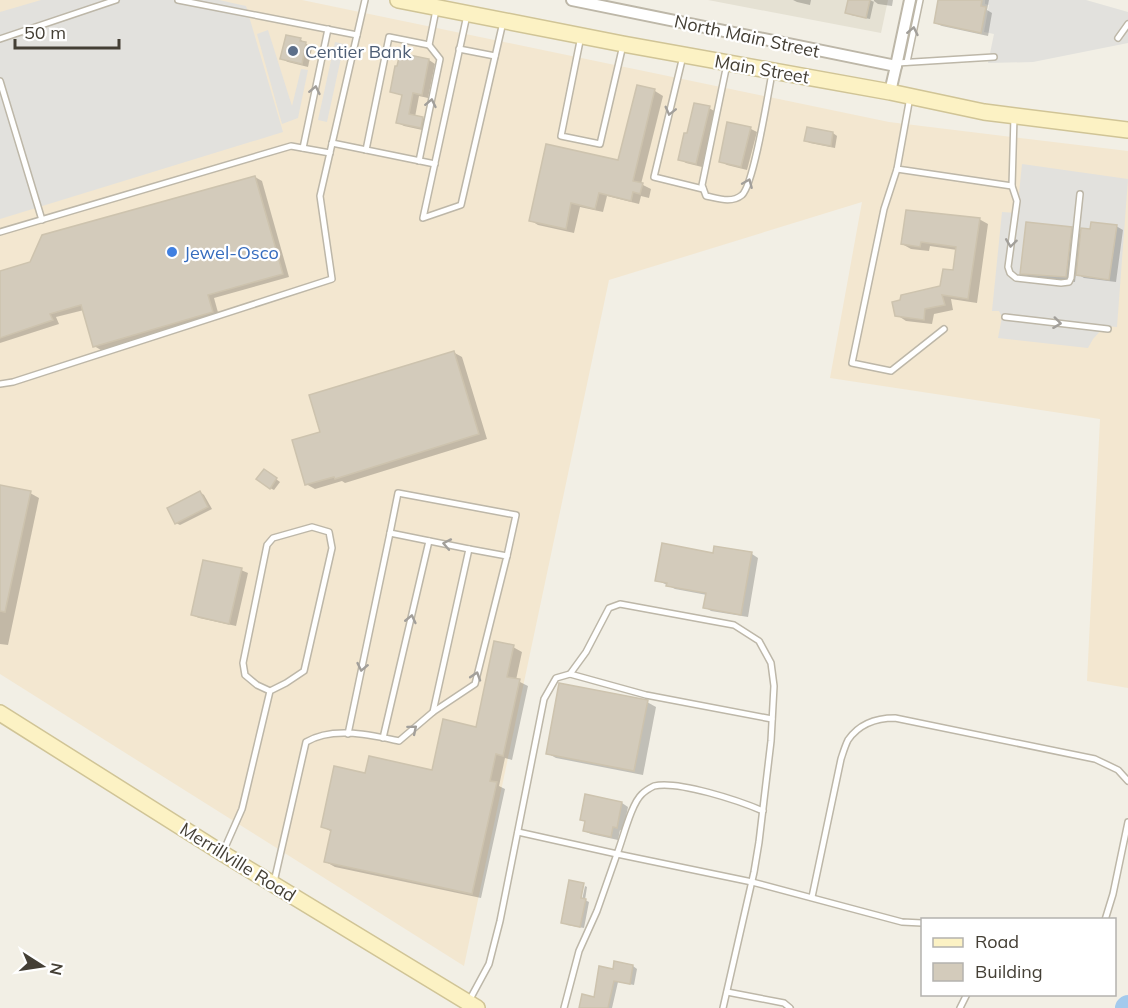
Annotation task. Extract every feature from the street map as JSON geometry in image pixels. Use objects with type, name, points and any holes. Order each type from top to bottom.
[{"type":"main road","name":"Main Street","points":[[398,0],[441,6],[467,14],[910,96],[984,112],[1128,130]]},
{"type":"main road","name":"Merrillville Road","points":[[0,713],[222,853],[473,1005]]},
{"type":"street","name":"North Main Street","points":[[572,0],[900,64]]},
{"type":"street","points":[[890,93],[900,64],[910,0]]},
{"type":"lane","points":[[0,39],[116,0]]},
{"type":"lane","points":[[178,0],[357,35]]},
{"type":"lane","points":[[0,384],[13,382],[332,279],[320,196],[365,0]]},
{"type":"lane","points":[[920,0],[900,64],[994,57]]},
{"type":"lane","points":[[429,45],[441,6]]},
{"type":"lane","points":[[467,14],[423,218],[461,205],[503,20]]},
{"type":"lane","points":[[1118,38],[1128,24]]},
{"type":"lane","points":[[303,148],[327,29]]},
{"type":"lane","points":[[582,35],[561,136],[600,144],[623,44]]},
{"type":"lane","points":[[366,150],[389,37],[429,45],[440,59],[418,161]]},
{"type":"lane","points":[[459,49],[495,56]]},
{"type":"lane","points":[[684,55],[654,177],[703,189]]},
{"type":"lane","points":[[727,63],[702,185],[706,196],[722,199],[733,200],[743,194],[752,174],[773,71]]},
{"type":"lane","points":[[0,81],[42,220]]},
{"type":"lane","points":[[910,96],[897,170],[884,209],[852,363],[891,371],[944,329]]},
{"type":"lane","points":[[1014,116],[1012,186],[1017,201],[1008,267],[1010,273],[1016,278],[1069,282],[1080,194]]},
{"type":"lane","points":[[332,142],[435,164]]},
{"type":"lane","points":[[0,232],[291,146],[330,153]]},
{"type":"lane","points":[[897,170],[1012,186]]},
{"type":"lane","points":[[1005,317],[1108,329]]},
{"type":"lane","points":[[273,884],[306,742],[328,734],[348,734],[359,733],[399,741],[433,712],[475,684],[516,515],[398,492],[348,734]]},
{"type":"lane","points":[[312,527],[329,532],[332,548],[304,671],[270,691],[257,685],[245,675],[243,663],[267,545],[273,538],[312,527]]},
{"type":"lane","points":[[390,533],[507,556]]},
{"type":"lane","points":[[383,738],[429,541]]},
{"type":"lane","points":[[433,712],[469,549]]},
{"type":"lane","points":[[570,674],[586,651],[609,608],[620,604],[734,625],[759,641],[771,663],[774,686],[763,811],[752,882],[723,1008]]},
{"type":"lane","points":[[473,1005],[489,964],[500,921],[544,699],[556,678],[570,674],[646,695],[772,719]]},
{"type":"lane","points":[[222,853],[242,809],[270,691]]},
{"type":"lane","points":[[812,897],[841,759],[848,740],[863,725],[881,718],[895,718],[1095,759],[1118,770],[1128,781]]},
{"type":"lane","points":[[564,1008],[579,951],[597,911],[634,806],[641,795],[652,787],[666,785],[711,793],[763,811]]},
{"type":"lane","points":[[1107,918],[1128,822]]},
{"type":"lane","points":[[518,832],[752,882],[902,921],[921,923]]},
{"type":"lane","points":[[727,992],[784,1003],[790,1008]]},
{"type":"shaded area","points":[[0,0],[302,0],[889,122],[1128,151],[1128,688],[1087,681],[1100,419],[830,378],[862,202],[609,280],[464,966],[0,674]]},
{"type":"shaded area","points":[[41,0],[219,0],[246,6],[283,132],[0,219],[0,12]]},
{"type":"shaded area","points":[[708,0],[888,0],[881,33]]},
{"type":"shaded area","points":[[985,0],[1086,0],[1128,12],[1128,43],[1033,62],[988,63],[994,34],[984,32],[989,5],[985,4]]},
{"type":"shaded area","points":[[268,30],[292,106],[301,69],[308,70],[298,118],[282,124],[257,34]]},
{"type":"shaded area","points":[[335,42],[344,44],[327,122],[318,120]]},
{"type":"shaded area","points":[[1022,164],[1128,179],[1117,327],[1105,326],[1088,348],[998,338],[1002,317],[999,311],[992,311],[1002,212],[1017,213]]},
{"type":"building","points":[[848,0],[870,0],[866,18],[845,13]]},
{"type":"building","points":[[938,0],[982,0],[981,6],[986,7],[981,33],[934,23]]},
{"type":"building","name":"Centier Bank","points":[[286,35],[301,38],[300,41],[306,42],[302,64],[280,59]]},
{"type":"building","points":[[400,53],[429,59],[422,95],[413,93],[409,114],[423,117],[421,128],[396,123],[402,95],[390,92]]},
{"type":"building","points":[[637,85],[655,89],[633,181],[643,183],[640,194],[633,192],[631,201],[599,193],[595,209],[571,203],[566,229],[529,221],[546,144],[618,160]]},
{"type":"building","points":[[694,103],[710,106],[696,164],[678,160]]},
{"type":"building","points":[[727,122],[751,127],[741,167],[719,162]]},
{"type":"building","points":[[807,127],[833,132],[831,146],[804,141]]},
{"type":"building","name":"Jewel-Osco","points":[[255,176],[283,274],[208,295],[213,312],[93,347],[81,305],[50,314],[53,320],[0,338],[0,271],[30,262],[42,235]]},
{"type":"building","points":[[906,210],[980,218],[968,299],[942,295],[945,305],[925,309],[924,320],[895,316],[892,302],[900,300],[901,295],[940,286],[943,269],[953,270],[956,247],[921,242],[920,247],[901,244]]},
{"type":"building","points":[[1026,222],[1072,227],[1066,277],[1020,274]]},
{"type":"building","points":[[1091,222],[1117,225],[1109,280],[1076,275],[1081,228],[1090,229]]},
{"type":"building","points":[[454,351],[479,434],[335,479],[334,477],[305,485],[292,440],[320,432],[309,395]]},
{"type":"building","points":[[264,469],[277,478],[270,489],[256,479]]},
{"type":"building","points":[[0,485],[31,491],[5,612],[0,611]]},
{"type":"building","points":[[200,491],[208,507],[175,524],[167,508]]},
{"type":"building","points":[[662,543],[713,553],[714,546],[752,552],[741,615],[703,608],[706,593],[666,586],[667,583],[655,581]]},
{"type":"building","points":[[203,560],[242,568],[229,624],[191,615]]},
{"type":"building","points":[[494,641],[514,645],[507,677],[520,679],[503,756],[496,754],[490,781],[497,782],[472,894],[324,862],[331,830],[321,827],[334,766],[365,773],[369,756],[432,770],[443,719],[476,727]]},
{"type":"building","points":[[559,683],[648,700],[634,771],[546,754]]},
{"type":"building","points":[[585,794],[622,802],[617,828],[613,827],[611,837],[583,831],[585,821],[580,820]]},
{"type":"building","points":[[569,880],[584,883],[581,898],[586,899],[580,927],[561,923]]},
{"type":"building","points":[[614,961],[633,965],[630,984],[614,981],[608,1008],[579,1008],[582,994],[594,997],[599,966],[613,969]]},
{"type":"place","name":"Centier Bank","points":[[293,51]]},
{"type":"place","name":"Jewel-Osco","points":[[172,252]]}]
